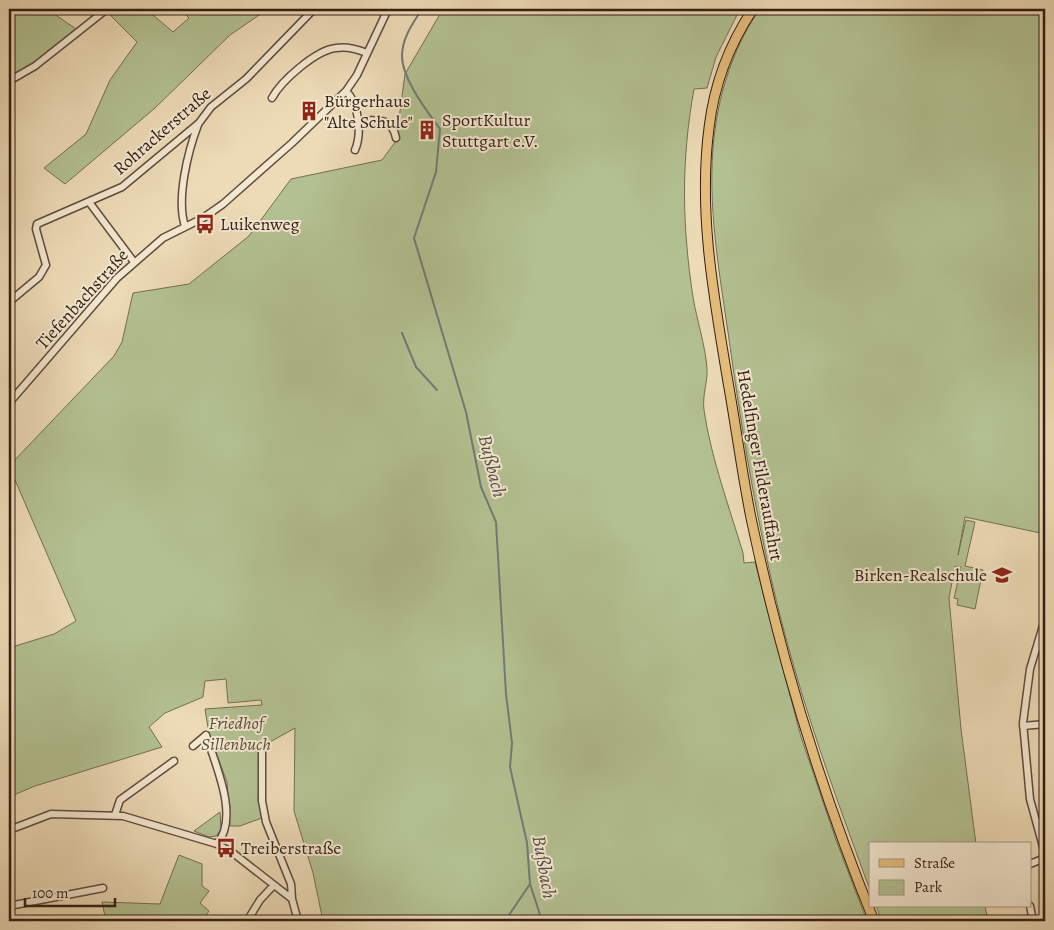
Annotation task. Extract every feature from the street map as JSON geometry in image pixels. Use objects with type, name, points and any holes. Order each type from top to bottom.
[{"type":"main road","name":"Hedelfinger Filderauffahrt","points":[[753,9],[727,56],[714,97],[709,126],[704,195],[711,278],[751,517],[781,644],[826,794],[869,908]]},
{"type":"main road","name":"Hedelfinger Filderauffahrt","points":[[869,908],[874,921]]},
{"type":"street","points":[[9,81],[35,66],[107,9]]},
{"type":"street","name":"Rohrackerstraße","points":[[9,302],[39,277],[46,266],[36,229],[38,224],[122,186],[198,123],[211,108],[246,79],[314,9]]},
{"type":"street","name":"Tiefenbachstraße","points":[[9,403],[134,262],[163,238],[203,218],[223,204],[346,91],[352,83],[388,9]]},
{"type":"street","points":[[272,98],[278,86],[284,80],[322,53],[335,48],[355,48],[367,53]]},
{"type":"street","points":[[346,91],[355,103],[358,140],[355,150]]},
{"type":"street","points":[[357,121],[375,120],[391,124],[396,138]]},
{"type":"street","points":[[185,226],[183,209],[186,161],[198,123]]},
{"type":"street","points":[[89,202],[134,262]]},
{"type":"street","points":[[1045,619],[1030,669],[1023,726],[1030,800],[1045,854]]},
{"type":"street","points":[[1023,726],[1045,724]]},
{"type":"street","points":[[193,746],[206,735],[223,782],[225,832],[217,844]]},
{"type":"street","points":[[262,747],[262,801],[266,822],[291,884],[292,899],[298,921]]},
{"type":"street","points":[[115,814],[120,800],[174,762]]},
{"type":"street","points":[[9,830],[51,814],[115,814],[217,844],[233,853],[292,899]]},
{"type":"street","points":[[1032,863],[1045,858]]},
{"type":"street","points":[[249,920],[260,900],[274,886]]},
{"type":"street","points":[[9,906],[104,888]]},
{"type":"street","points":[[1030,908],[1033,921]]},
{"type":"green space","points":[[9,9],[47,9],[79,31],[34,65],[9,80]]},
{"type":"green space","points":[[146,9],[173,32],[189,18],[180,9],[268,9],[230,35],[155,108],[65,184],[44,168],[86,134],[110,80],[137,42],[105,10]]},
{"type":"green space","name":"Friedhof Sillenbuch","points":[[443,9],[740,9],[716,57],[707,88],[694,89],[687,142],[684,193],[685,219],[689,270],[707,368],[704,410],[716,464],[743,553],[744,563],[755,562],[801,737],[836,840],[867,921],[323,921],[313,873],[294,811],[295,728],[270,742],[260,752],[258,800],[262,818],[240,826],[230,826],[227,782],[209,734],[205,709],[262,705],[261,700],[228,703],[226,679],[205,681],[203,697],[165,713],[149,727],[162,747],[35,786],[9,797],[9,648],[54,634],[76,621],[9,466],[114,356],[122,342],[133,293],[189,284],[249,236],[291,179],[382,160],[396,141],[405,74]]},
{"type":"green space","points":[[760,9],[1045,9],[1045,534],[965,517],[958,555],[966,520],[975,522],[965,566],[983,570],[975,609],[957,605],[958,599],[954,598],[961,567],[955,566],[949,598],[961,729],[976,842],[869,842],[869,887],[810,718],[792,660],[771,580],[747,456],[717,254],[712,201],[713,149],[716,123],[726,78],[752,21]]},
{"type":"green space","points":[[220,812],[221,830],[216,836],[209,837],[194,831]]},
{"type":"green space","points":[[179,855],[202,864],[202,886],[209,891],[200,903],[209,911],[204,918],[169,916],[169,921],[106,921],[102,902],[160,904]]},
{"type":"green space","points":[[877,908],[985,908],[988,921],[882,921]]},
{"type":"waterway","name":"Bußbach","points":[[422,9],[404,43],[402,49],[403,65],[416,94],[440,129],[436,172],[414,238],[466,412],[481,487],[496,522],[506,694],[512,743],[510,767],[527,843],[530,884],[542,921]]},
{"type":"waterway","points":[[402,333],[416,367],[437,390]]},
{"type":"waterway","points":[[505,921],[530,884]]},
{"type":"place","name":"Bürgerhaus \"Alte Schule\"","points":[[309,111]]},
{"type":"place","name":"SportKultur Stuttgart e.V.","points":[[427,130]]},
{"type":"place","name":"Luikenweg","points":[[205,224]]},
{"type":"place","name":"Birken-Realschule","points":[[1002,575]]},
{"type":"place","name":"Treiberstraße","points":[[226,848]]}]
